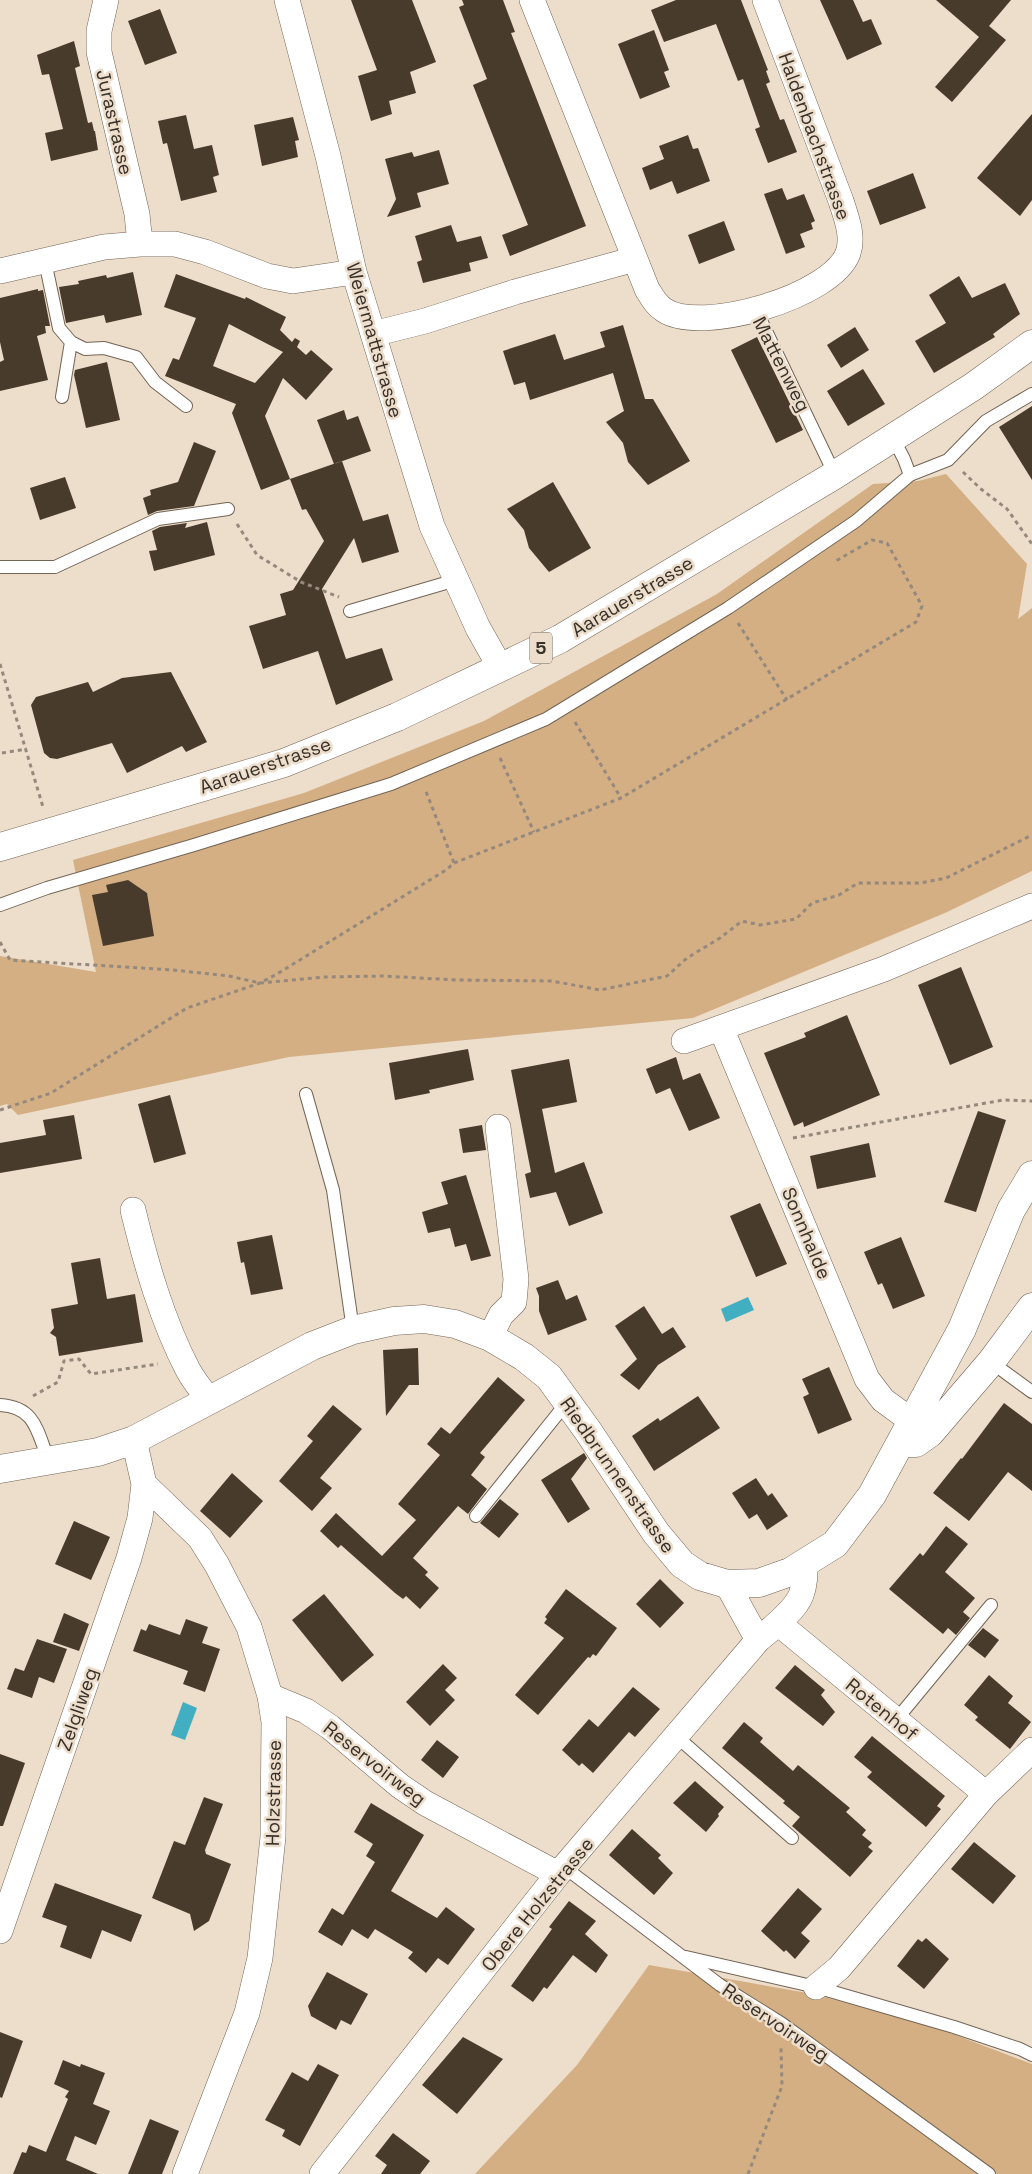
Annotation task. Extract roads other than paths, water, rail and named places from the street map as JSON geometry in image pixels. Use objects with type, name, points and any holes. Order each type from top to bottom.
[{"type":"street","name":"Jurastrasse","points":[[106,0],[99,31],[99,52],[137,214],[140,244]]},
{"type":"street","name":"Weiermattstrasse","points":[[287,0],[328,156],[354,272],[432,526],[478,628],[500,668]]},
{"type":"street","name":"Mattenweg","points":[[532,0],[647,290],[655,302],[664,311],[679,316],[700,318],[756,310]]},
{"type":"street","name":"Haldenbachstrasse","points":[[756,310],[810,289],[845,260],[850,241],[841,201],[765,0]]},
{"type":"street","points":[[0,271],[104,247],[175,244],[205,252],[268,276],[293,280],[354,272]]},
{"type":"street","points":[[373,334],[425,321],[514,292],[635,259]]},
{"type":"street","name":"Aarauerstrasse","points":[[0,847],[284,763],[397,717],[560,639],[835,475],[974,386],[1032,344]]},
{"type":"street","points":[[684,1041],[884,969],[1032,906]]},
{"type":"street","name":"Sonnhalde","points":[[722,1028],[867,1379],[908,1432]]},
{"type":"street","points":[[490,1337],[501,1315],[514,1302],[516,1280],[498,1128]]},
{"type":"street","name":"Riedbrunnenstrasse","points":[[0,1469],[98,1452],[134,1440],[210,1402],[312,1346],[352,1330],[394,1321],[424,1319],[455,1324],[490,1337],[524,1357],[549,1378],[568,1402],[656,1533],[682,1564],[700,1576],[727,1584],[759,1583],[790,1572],[835,1544],[872,1495],[908,1432],[962,1329],[1011,1210],[1032,1175]]},
{"type":"street","points":[[133,1210],[142,1247],[158,1297],[183,1360],[210,1402]]},
{"type":"street","points":[[908,1432],[916,1443],[930,1433],[991,1362],[1032,1307]]},
{"type":"street","points":[[134,1440],[144,1484]]},
{"type":"street","name":"Holzstrasse","points":[[144,1484],[200,1538],[217,1565],[249,1627],[270,1696],[274,1722],[273,1837],[260,1958],[247,2013],[185,2174]]},
{"type":"street","name":"Zelgliweg","points":[[0,1931],[129,1558],[140,1518],[144,1484]]},
{"type":"street","name":"Obere Holzstrasse","points":[[322,2174],[561,1871],[758,1640],[778,1623],[801,1597],[805,1584],[805,1564]]},
{"type":"street","points":[[727,1584],[758,1640]]},
{"type":"street","name":"Rotenhof","points":[[778,1623],[986,1794]]},
{"type":"street","name":"Reservoirweg","points":[[270,1696],[306,1711],[330,1727],[400,1786],[425,1803],[561,1871]]},
{"type":"street","points":[[816,1987],[839,1968],[986,1794],[1032,1750]]},
{"type":"lane","points":[[45,261],[59,328],[71,342],[85,348],[104,348],[136,357],[155,382],[186,406]]},
{"type":"lane","name":"Mattenweg","points":[[756,310],[835,475]]},
{"type":"lane","points":[[62,397],[71,342]]},
{"type":"lane","points":[[0,905],[47,888],[391,784],[546,719],[728,608],[856,521],[910,475],[948,460],[986,421],[1032,394]]},
{"type":"lane","points":[[893,438],[910,475]]},
{"type":"lane","points":[[0,567],[55,567],[158,519],[228,509]]},
{"type":"lane","points":[[350,611],[456,580]]},
{"type":"lane","points":[[306,1094],[333,1190],[352,1330]]},
{"type":"lane","points":[[991,1362],[1032,1392]]},
{"type":"lane","points":[[476,1516],[568,1402]]},
{"type":"lane","points":[[0,1405],[15,1406],[30,1416],[49,1461]]},
{"type":"lane","points":[[896,1720],[991,1605]]},
{"type":"lane","points":[[676,1736],[792,1838]]},
{"type":"lane","name":"Reservoirweg","points":[[561,1871],[720,1985],[781,2022],[989,2174]]},
{"type":"lane","points":[[681,1956],[816,1987],[954,2027],[1020,2049],[1032,2055]]},
{"type":"water","points":[[748,1297],[754,1310],[726,1322],[721,1309]]},
{"type":"water","points":[[183,1702],[197,1708],[185,1740],[171,1735]]}]
